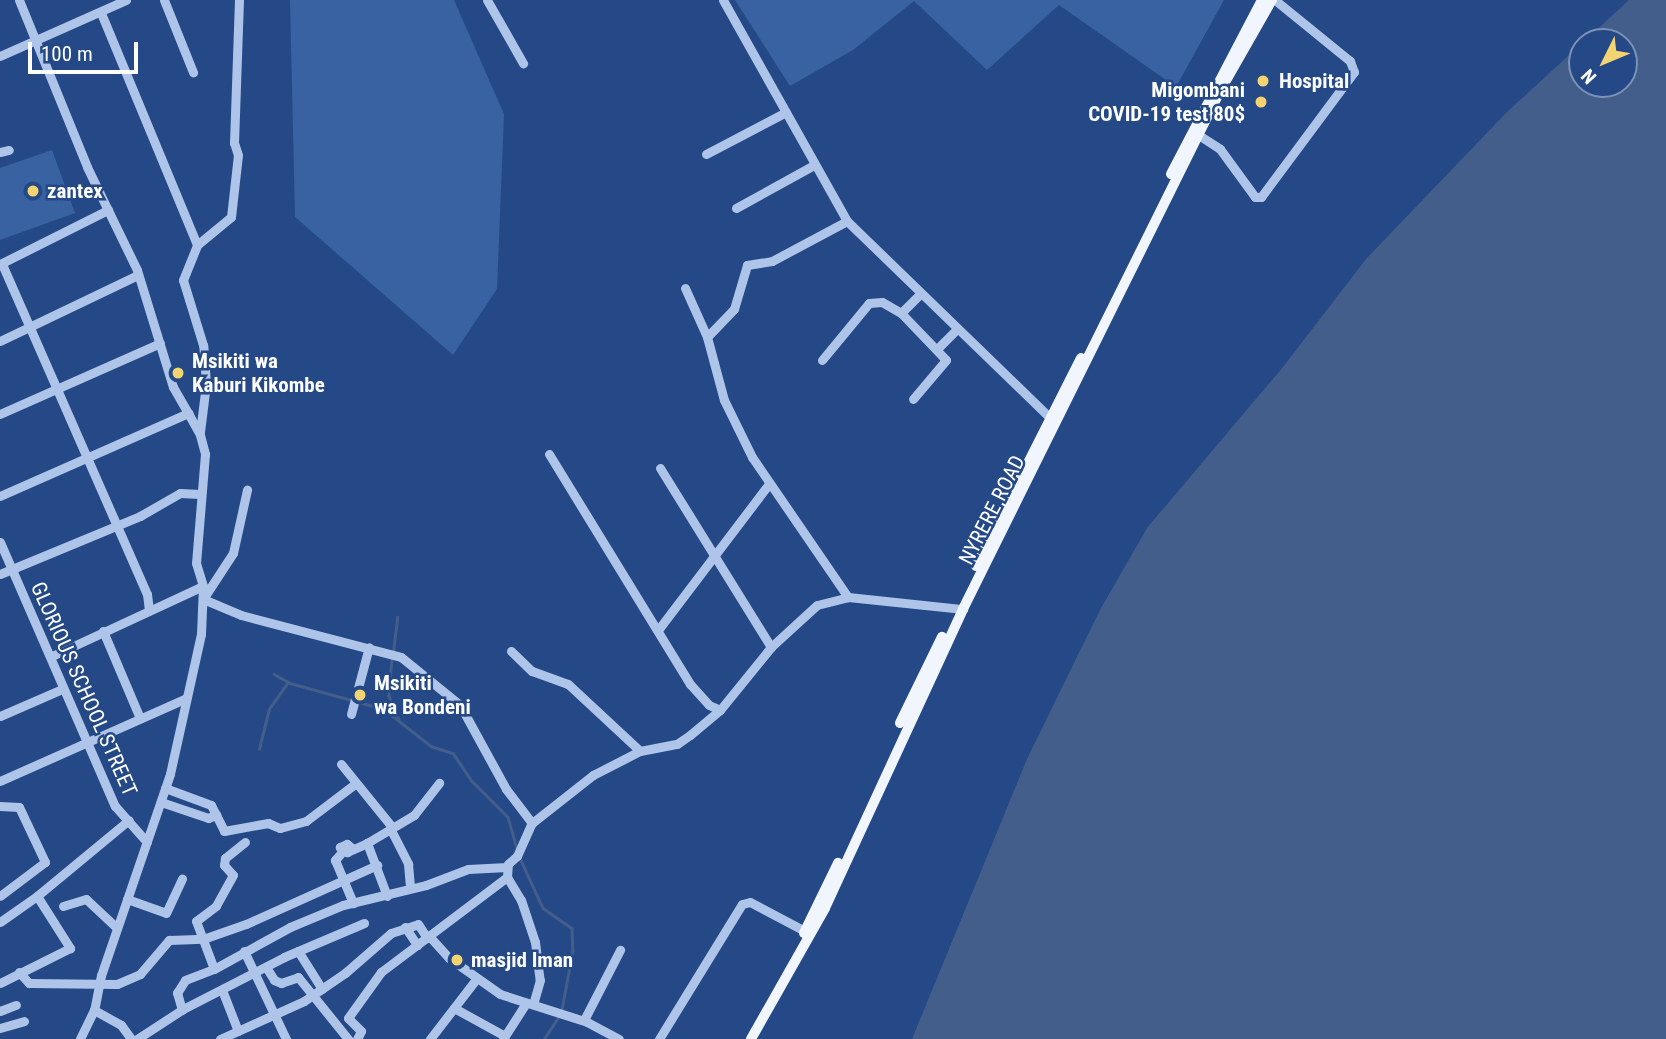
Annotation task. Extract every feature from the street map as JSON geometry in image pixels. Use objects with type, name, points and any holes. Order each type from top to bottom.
[{"type":"main road","name":"NYRERE ROAD","points":[[743,1039],[805,931],[1050,418],[1262,0]]},
{"type":"main road","name":"NYRERE ROAD","points":[[751,1039],[825,908],[959,609],[1195,132],[1273,0]]},
{"type":"street","points":[[19,0],[108,211],[138,275],[173,387],[200,435],[205,454],[196,563],[204,586],[201,634],[161,802],[117,928],[94,1010],[80,1039]]},
{"type":"street","points":[[0,56],[126,0]]},
{"type":"street","points":[[164,0],[192,72]]},
{"type":"street","points":[[200,435],[206,384],[203,345],[183,280],[197,245],[231,217],[238,155],[234,143],[239,0]]},
{"type":"street","points":[[487,0],[523,63]]},
{"type":"street","points":[[723,0],[847,221],[1050,418]]},
{"type":"street","points":[[1195,132],[1220,149],[1255,197],[1261,197],[1354,72],[1350,61],[1273,0]]},
{"type":"street","points":[[101,13],[197,245]]},
{"type":"street","points":[[706,154],[786,112]]},
{"type":"street","points":[[736,208],[814,165]]},
{"type":"street","points":[[108,211],[1,264],[147,594],[149,610]]},
{"type":"street","points":[[707,337],[734,309],[747,265],[772,261],[847,221]]},
{"type":"street","points":[[0,341],[138,275]]},
{"type":"street","points":[[685,288],[707,337],[724,400],[769,484],[848,597]]},
{"type":"street","points":[[901,313],[920,293]]},
{"type":"street","points":[[822,360],[869,303],[882,302],[901,313],[938,348],[947,364],[914,399]]},
{"type":"street","points":[[938,348],[957,329]]},
{"type":"street","points":[[0,414],[160,343]]},
{"type":"street","points":[[0,496],[188,413]]},
{"type":"street","points":[[549,454],[690,684],[709,705],[720,710]]},
{"type":"street","points":[[660,468],[771,647]]},
{"type":"street","points":[[658,630],[769,484]]},
{"type":"street","points":[[204,599],[233,553],[247,490]]},
{"type":"street","points":[[0,574],[116,527],[180,493],[200,494]]},
{"type":"street","name":"GLORIOUS SCHOOL STREET","points":[[0,542],[52,656],[62,689],[115,806],[147,842]]},
{"type":"street","points":[[52,656],[204,586]]},
{"type":"street","points":[[357,1039],[361,1031],[348,1018],[381,972],[429,937],[507,872],[532,823],[593,775],[640,751],[677,744],[720,710],[771,647],[817,605],[848,597],[959,609]]},
{"type":"street","points":[[204,599],[241,615],[391,654],[460,705],[506,789],[532,823]]},
{"type":"street","points":[[103,631],[140,718]]},
{"type":"street","points":[[351,714],[369,647]]},
{"type":"street","points":[[511,651],[532,671],[568,684],[640,751]]},
{"type":"street","points":[[0,716],[62,689]]},
{"type":"street","points":[[0,781],[186,698]]},
{"type":"street","points":[[341,764],[392,829],[408,864],[410,888]]},
{"type":"street","points":[[353,903],[335,860],[342,852],[367,843],[414,815],[439,783]]},
{"type":"street","points":[[165,788],[211,805],[221,831],[268,823],[273,829],[287,827],[318,814],[355,784]]},
{"type":"street","points":[[161,802],[208,818],[216,815]]},
{"type":"street","points":[[0,806],[19,807],[45,862],[0,896]]},
{"type":"street","points":[[0,922],[37,896],[130,820]]},
{"type":"street","points":[[214,969],[197,918],[216,906],[233,875],[224,865],[225,858],[245,842]]},
{"type":"street","points":[[367,843],[387,896]]},
{"type":"street","points":[[19,972],[29,983],[117,984],[141,974],[169,940],[203,939],[246,924],[377,865]]},
{"type":"street","points":[[182,1010],[177,993],[186,980],[214,969],[290,927],[353,903],[387,896],[468,869],[507,872]]},
{"type":"street","points":[[454,1008],[504,1038],[529,1004],[540,980],[535,943],[521,900],[507,872]]},
{"type":"street","points":[[127,899],[166,913],[182,878]]},
{"type":"street","points":[[0,983],[71,948],[37,896]]},
{"type":"street","points":[[63,906],[86,899],[117,928]]},
{"type":"street","points":[[659,1039],[742,904],[750,902],[805,931]]},
{"type":"street","points":[[137,1039],[182,1010],[266,967],[364,923]]},
{"type":"street","points":[[220,1039],[277,1015],[312,996],[391,933],[418,924],[429,937],[477,978],[500,994],[584,1020],[619,1039]]},
{"type":"street","points":[[405,927],[417,945]]},
{"type":"street","points":[[584,1020],[620,950]]},
{"type":"street","points":[[244,951],[277,1015],[286,1039]]},
{"type":"street","points":[[298,951],[322,989]]},
{"type":"street","points":[[266,967],[281,983],[298,977],[308,969]]},
{"type":"street","points":[[298,977],[348,1039]]},
{"type":"street","points":[[430,1039],[477,978]]},
{"type":"street","points":[[222,990],[238,1031]]},
{"type":"street","points":[[0,1011],[16,1005]]},
{"type":"street","points":[[94,1010],[121,1025],[131,1039]]},
{"type":"street","points":[[3,1039],[0,1029],[24,1021]]},
{"type":"shaded area","points":[[290,0],[454,0],[504,114],[497,289],[453,355],[295,217]]},
{"type":"shaded area","points":[[735,0],[1224,0],[1176,87],[1059,5],[987,70],[914,1],[853,50],[790,86]]},
{"type":"shaded area","points":[[1629,0],[1666,0],[1666,1039],[912,1039],[1027,759],[1100,610],[1147,528],[1283,367],[1366,259],[1507,112],[1568,56],[1568,98],[1638,98],[1638,28],[1598,28]]},
{"type":"shaded area","name":"zantex","points":[[52,150],[75,213],[0,240],[0,168]]},
{"type":"waterway","points":[[393,652],[397,617]]},
{"type":"waterway","points":[[392,659],[389,696],[399,719]]},
{"type":"waterway","points":[[274,674],[290,683],[384,709],[431,746],[453,753],[471,780],[508,817],[517,848]]},
{"type":"waterway","points":[[259,749],[269,709],[287,683]]},
{"type":"waterway","points":[[520,858],[543,908],[572,928],[573,951],[562,1010]]},
{"type":"waterway","points":[[544,1039],[559,1016]]},
{"type":"place","name":"Hospital","points":[[1263,81]]},
{"type":"place","name":"Migombani COVID-19 test 80$","points":[[1261,102]]},
{"type":"place","name":"zantex","points":[[33,191]]},
{"type":"place","name":"Msikiti wa Kaburi Kikombe","points":[[178,373]]},
{"type":"place","name":"Msikiti wa Bondeni","points":[[360,695]]},
{"type":"place","name":"masjid Iman","points":[[457,960]]}]
